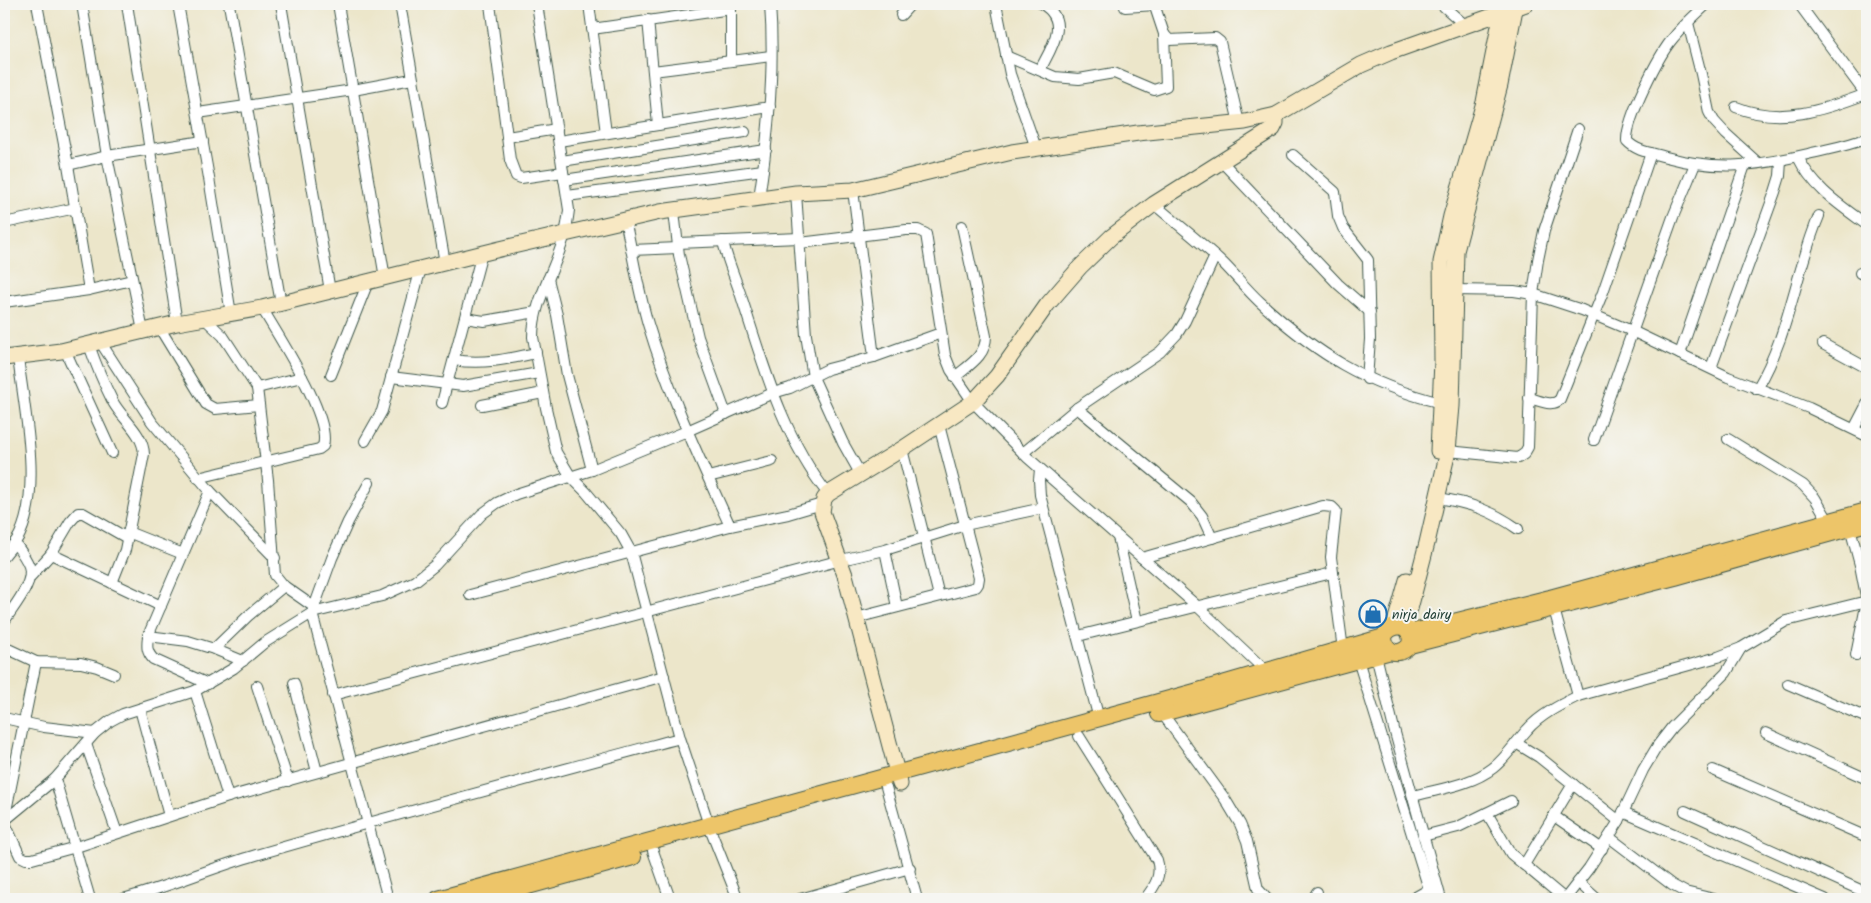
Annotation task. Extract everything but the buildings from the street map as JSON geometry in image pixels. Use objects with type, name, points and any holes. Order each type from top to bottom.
[{"type":"main road","points":[[438,899],[894,781],[1079,736],[1162,713],[1273,677],[1343,650],[1554,609],[1849,522],[1867,512]]},
{"type":"main road","points":[[894,781],[1099,719],[1273,677],[1358,660],[1396,639],[1550,598],[1734,555],[1829,522],[1867,523]]},
{"type":"main road","points":[[481,899],[653,852],[711,829]]},
{"type":"street","points":[[37,4],[90,290]]},
{"type":"street","points":[[82,4],[107,156],[143,331]]},
{"type":"street","points":[[127,4],[177,323]]},
{"type":"street","points":[[178,4],[203,141],[231,314]]},
{"type":"street","points":[[229,4],[281,304]]},
{"type":"street","points":[[280,4],[330,291]]},
{"type":"street","points":[[338,4],[385,278]]},
{"type":"street","points":[[400,4],[445,263]]},
{"type":"street","points":[[490,4],[510,160],[516,176],[521,178],[563,176],[766,150]]},
{"type":"street","points":[[537,4],[569,210],[565,234],[536,312],[533,328],[539,373],[556,452],[571,477],[621,534],[631,552],[680,738],[711,829],[738,899]]},
{"type":"street","points":[[589,4],[606,133]]},
{"type":"street","points":[[760,198],[770,107],[770,4]]},
{"type":"street","points":[[901,15],[911,4]]},
{"type":"street","points":[[996,4],[1010,74],[1036,148]]},
{"type":"street","points":[[1040,70],[1058,33],[1057,21],[1050,8],[1042,4]]},
{"type":"street","points":[[1006,56],[1055,77],[1080,79],[1114,73],[1154,90],[1166,86],[1164,34],[1154,4],[1125,7],[1124,4]]},
{"type":"street","points":[[1441,4],[1466,26]]},
{"type":"street","points":[[1707,4],[1674,38],[1660,60],[1639,100],[1627,141],[1636,148],[1651,153],[1695,164],[1714,166],[1781,161],[1839,148],[1867,138]]},
{"type":"street","points":[[1736,107],[1765,115],[1809,113],[1867,95],[1799,4]]},
{"type":"street","points":[[592,29],[731,6],[730,61]]},
{"type":"street","points":[[4,556],[15,543],[24,523],[31,482],[30,460],[11,357],[65,350],[177,323],[281,304],[482,253],[660,212],[796,193],[853,190],[1012,152],[1138,133],[1239,123],[1276,115],[1361,65],[1391,52],[1466,26],[1513,6]]},
{"type":"street","points":[[1396,639],[1438,498],[1448,451],[1452,406],[1456,251],[1500,85],[1513,6]]},
{"type":"street","points":[[1441,899],[1394,729],[1396,639],[1430,494],[1440,438],[1442,361],[1441,262],[1444,242],[1513,6]]},
{"type":"street","points":[[648,20],[658,125]]},
{"type":"street","points":[[1688,23],[1702,74],[1709,112],[1714,121],[1726,134],[1758,163]]},
{"type":"street","points":[[1164,34],[1169,40],[1214,38],[1220,42],[1239,123]]},
{"type":"street","points":[[653,71],[771,56]]},
{"type":"street","points":[[198,113],[353,90],[412,79]]},
{"type":"street","points":[[559,141],[770,107]]},
{"type":"street","points":[[470,595],[730,526],[788,514],[825,499],[973,402],[997,376],[1047,305],[1080,267],[1111,237],[1154,204],[1272,129],[1276,123],[1276,115]]},
{"type":"street","points":[[507,137],[557,129]]},
{"type":"street","points":[[1448,451],[1518,458],[1524,454],[1528,447],[1533,294],[1544,231],[1578,129]]},
{"type":"street","points":[[562,161],[745,132]]},
{"type":"street","points":[[68,165],[107,156],[149,151],[203,141]]},
{"type":"street","points":[[1529,398],[1552,404],[1558,403],[1560,399],[1594,315],[1651,153]]},
{"type":"street","points":[[1293,155],[1335,192],[1338,216],[1343,228],[1368,260],[1370,339],[1367,378]]},
{"type":"street","points":[[1798,157],[1813,182],[1867,225]]},
{"type":"street","points":[[1711,368],[1721,345],[1775,192],[1780,176],[1781,161]]},
{"type":"street","points":[[1222,162],[1338,284],[1370,312]]},
{"type":"street","points":[[1594,440],[1673,218],[1695,164]]},
{"type":"street","points":[[1680,354],[1745,165]]},
{"type":"street","points":[[567,196],[764,170]]},
{"type":"street","points":[[853,190],[874,357]]},
{"type":"street","points":[[796,193],[806,335],[813,377],[843,443],[861,475]]},
{"type":"street","points":[[1154,204],[1215,256],[1258,300],[1297,335],[1338,363],[1367,378],[1407,395],[1441,403]]},
{"type":"street","points":[[4,223],[76,208]]},
{"type":"street","points":[[674,211],[678,245],[698,337],[726,414]]},
{"type":"street","points":[[1757,389],[1768,370],[1780,337],[1806,249],[1819,216]]},
{"type":"street","points":[[625,220],[648,323],[687,432],[730,526]]},
{"type":"street","points":[[956,377],[981,355],[986,343],[962,226]]},
{"type":"street","points":[[632,250],[723,241],[800,241],[858,237],[906,230],[918,230],[926,234],[945,355],[951,370],[973,402],[1040,469],[1197,606],[1273,677]]},
{"type":"street","points":[[723,241],[773,394],[793,440],[825,499],[822,512],[841,560],[876,689],[917,899]]},
{"type":"street","points":[[442,403],[482,253]]},
{"type":"street","points":[[1023,453],[1077,408],[1160,352],[1177,334],[1185,321],[1215,256]]},
{"type":"street","points":[[365,441],[382,411],[421,268]]},
{"type":"street","points":[[548,279],[557,315],[567,375],[592,470]]},
{"type":"street","points":[[4,302],[90,290],[132,280]]},
{"type":"street","points":[[331,376],[368,282]]},
{"type":"street","points":[[1454,290],[1514,291],[1533,294],[1594,315],[1757,389],[1809,408],[1867,436]]},
{"type":"street","points":[[198,478],[319,449],[323,446],[324,435],[318,411],[302,377],[262,308]]},
{"type":"street","points":[[465,318],[484,321],[536,312]]},
{"type":"street","points":[[204,318],[223,336],[257,388],[266,461],[275,575],[284,586],[313,610]]},
{"type":"street","points":[[159,328],[206,404],[215,408],[259,405]]},
{"type":"street","points":[[4,821],[55,779],[95,733],[110,721],[123,714],[195,691],[208,684],[313,610],[382,596],[415,580],[435,565],[476,520],[497,503],[516,494],[592,470],[687,432],[842,364],[874,357],[941,333]]},
{"type":"street","points":[[95,344],[152,422],[198,478],[274,558]]},
{"type":"street","points":[[95,344],[114,404],[144,446],[144,454],[121,563],[112,583]]},
{"type":"street","points":[[1823,344],[1867,368]]},
{"type":"street","points":[[65,350],[112,453]]},
{"type":"street","points":[[454,360],[486,363],[536,353]]},
{"type":"street","points":[[391,377],[470,385],[539,373]]},
{"type":"street","points":[[257,388],[302,377]]},
{"type":"street","points":[[482,405],[543,393]]},
{"type":"street","points":[[1854,429],[1867,404]]},
{"type":"street","points":[[1077,408],[1191,502],[1202,516],[1212,538]]},
{"type":"street","points":[[856,618],[976,587],[978,584],[979,578],[939,425]]},
{"type":"street","points":[[1728,439],[1803,485],[1815,498],[1829,522]]},
{"type":"street","points":[[902,449],[939,596]]},
{"type":"street","points":[[708,477],[772,461]]},
{"type":"street","points":[[1040,469],[1039,480],[1044,508],[1099,719]]},
{"type":"street","points":[[369,483],[348,522],[332,558],[313,610],[333,695],[388,899]]},
{"type":"street","points":[[208,684],[153,659],[148,654],[146,647],[148,636],[210,491]]},
{"type":"street","points":[[1438,498],[1486,509],[1518,529]]},
{"type":"street","points":[[1142,558],[1322,506],[1332,507],[1336,510],[1331,557],[1332,573],[1343,650]]},
{"type":"street","points":[[333,695],[841,560],[885,550],[965,525],[1044,508]]},
{"type":"street","points":[[30,577],[51,554],[70,522],[78,513],[83,513],[127,535],[184,554]]},
{"type":"street","points":[[1849,522],[1865,580],[1867,602],[1856,655]]},
{"type":"street","points":[[1118,537],[1137,621]]},
{"type":"street","points":[[4,622],[27,586],[30,577],[30,568],[15,543]]},
{"type":"street","points":[[885,550],[897,607]]},
{"type":"street","points":[[51,554],[161,606]]},
{"type":"street","points":[[1078,636],[1332,573]]},
{"type":"street","points":[[214,649],[248,616],[284,586]]},
{"type":"street","points":[[1413,796],[1456,785],[1494,768],[1528,728],[1558,706],[1578,696],[1718,657],[1741,648],[1772,627],[1786,621],[1867,602]]},
{"type":"street","points":[[1554,609],[1578,696]]},
{"type":"street","points":[[148,636],[188,641],[243,661]]},
{"type":"street","points":[[4,647],[36,662],[81,663],[114,674]]},
{"type":"street","points":[[1487,813],[1511,854],[1565,899],[1609,837],[1658,745],[1672,726],[1726,673],[1741,648]]},
{"type":"street","points":[[1358,660],[1430,894],[1412,899]]},
{"type":"street","points":[[36,662],[4,821],[20,856],[26,859],[76,847],[228,797],[664,676]]},
{"type":"street","points":[[294,683],[317,772]]},
{"type":"street","points":[[1788,684],[1867,718]]},
{"type":"street","points":[[257,686],[288,780]]},
{"type":"street","points":[[195,691],[228,797]]},
{"type":"street","points":[[140,709],[168,816]]},
{"type":"street","points":[[1162,713],[1226,799],[1240,824],[1247,841],[1258,889],[1264,898]]},
{"type":"street","points":[[4,718],[25,723],[95,733]]},
{"type":"street","points":[[1766,733],[1867,779]]},
{"type":"street","points":[[1079,736],[1157,860],[1160,869],[1159,876],[1146,899]]},
{"type":"street","points":[[123,899],[173,884],[236,860],[368,822],[680,738]]},
{"type":"street","points":[[1516,743],[1539,757],[1573,784],[1621,817],[1824,899]]},
{"type":"street","points":[[86,744],[117,833]]},
{"type":"street","points":[[1713,770],[1867,837]]},
{"type":"street","points":[[55,779],[90,899]]},
{"type":"street","points":[[1524,865],[1573,784]]},
{"type":"street","points":[[1423,836],[1458,827],[1510,801]]},
{"type":"street","points":[[1685,811],[1867,893]]},
{"type":"street","points":[[1554,816],[1602,848]]},
{"type":"street","points":[[1609,837],[1672,885],[1685,892],[1714,899]]},
{"type":"street","points":[[653,852],[670,899]]},
{"type":"street","points":[[800,899],[910,868]]},
{"type":"street","points":[[1578,882],[1597,899]]},
{"type":"place","name":"nirja dairy","points":[[1373,614]]}]
